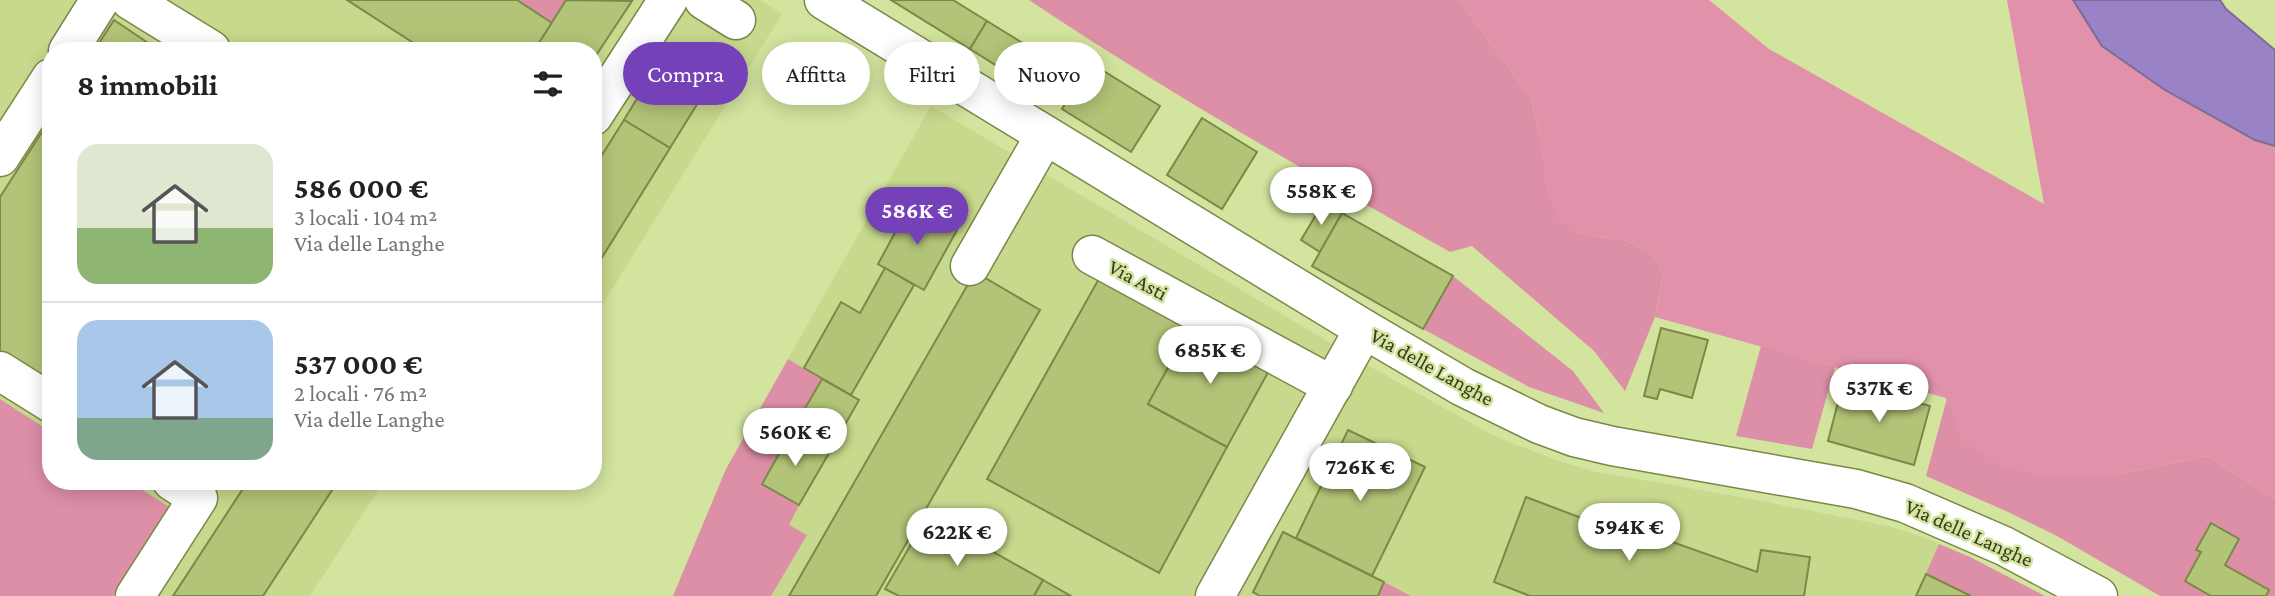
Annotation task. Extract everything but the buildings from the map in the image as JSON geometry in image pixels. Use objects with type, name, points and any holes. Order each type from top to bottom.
[{"type":"main road","points":[[74,42],[100,0]]},
{"type":"main road","points":[[130,0],[176,12],[204,42]]},
{"type":"main road","points":[[602,102],[668,0]]},
{"type":"main road","points":[[704,0],[736,20]]},
{"type":"main road","name":"Via delle Langhe","points":[[824,0],[1364,329],[1463,387],[1539,424],[1574,437],[1612,446],[1856,489],[1905,503],[2004,546],[2098,596]]},
{"type":"main road","points":[[0,157],[42,92]]},
{"type":"main road","points":[[970,267],[1045,135]]},
{"type":"main road","name":"Via Asti","points":[[1092,255],[1333,386]]},
{"type":"main road","points":[[1215,596],[1364,329]]},
{"type":"main road","points":[[0,371],[42,397]]},
{"type":"main road","points":[[135,596],[198,498],[186,490]]},
{"type":"shaded area","points":[[0,0],[760,0],[782,14],[765,42],[762,42],[748,69],[748,42],[623,42],[623,105],[726,105],[602,305],[602,42],[42,42],[42,426],[0,399]]},
{"type":"shaded area","points":[[517,0],[566,0],[552,23]]},
{"type":"shaded area","points":[[1029,0],[1459,0],[1531,98],[1539,135],[1574,232],[1627,241],[1653,254],[1663,273],[1655,317],[1625,391],[1594,351],[1472,246],[1450,252],[1132,67],[1105,49],[1105,42],[1094,42]]},
{"type":"shaded area","points":[[1459,0],[1709,0],[1769,49],[2044,204],[2007,0],[2073,0],[2102,46],[2165,90],[2255,140],[2275,146],[2275,499],[2207,456],[2108,476],[2047,478],[2000,465],[1962,440],[1946,398],[1655,317],[1663,273],[1653,254],[1627,241],[1574,232],[1557,218],[1547,195],[1531,98]]},
{"type":"shaded area","points":[[2073,0],[2220,0],[2226,9],[2275,50],[2275,146],[2255,140],[2165,90],[2102,46]]},
{"type":"shaded area","points":[[931,106],[1371,367],[1509,442],[1596,472],[1888,526],[1970,557],[2045,596],[673,596],[726,469]]},
{"type":"shaded area","points":[[1453,276],[1573,371],[1604,413],[1529,387],[1423,329]]},
{"type":"shaded area","points":[[1761,346],[1835,367],[1812,449],[1736,436]]},
{"type":"shaded area","points":[[788,359],[822,379],[762,484],[799,505],[789,525],[807,535],[771,596],[673,596],[726,469]]},
{"type":"shaded area","points":[[1947,398],[1962,440],[2108,476],[2207,456],[2275,499],[2275,596],[2160,596],[2057,536],[1926,476]]},
{"type":"shaded area","points":[[0,399],[42,426],[42,490],[142,490],[171,508],[113,596],[0,596]]},
{"type":"shaded area","points":[[142,490],[378,490],[310,596],[159,596],[201,528]]},
{"type":"shaded area","points":[[1939,544],[1970,557],[2045,596],[1916,596]]},
{"type":"shaded area","points":[[1384,582],[1411,596],[1378,596]]}]
